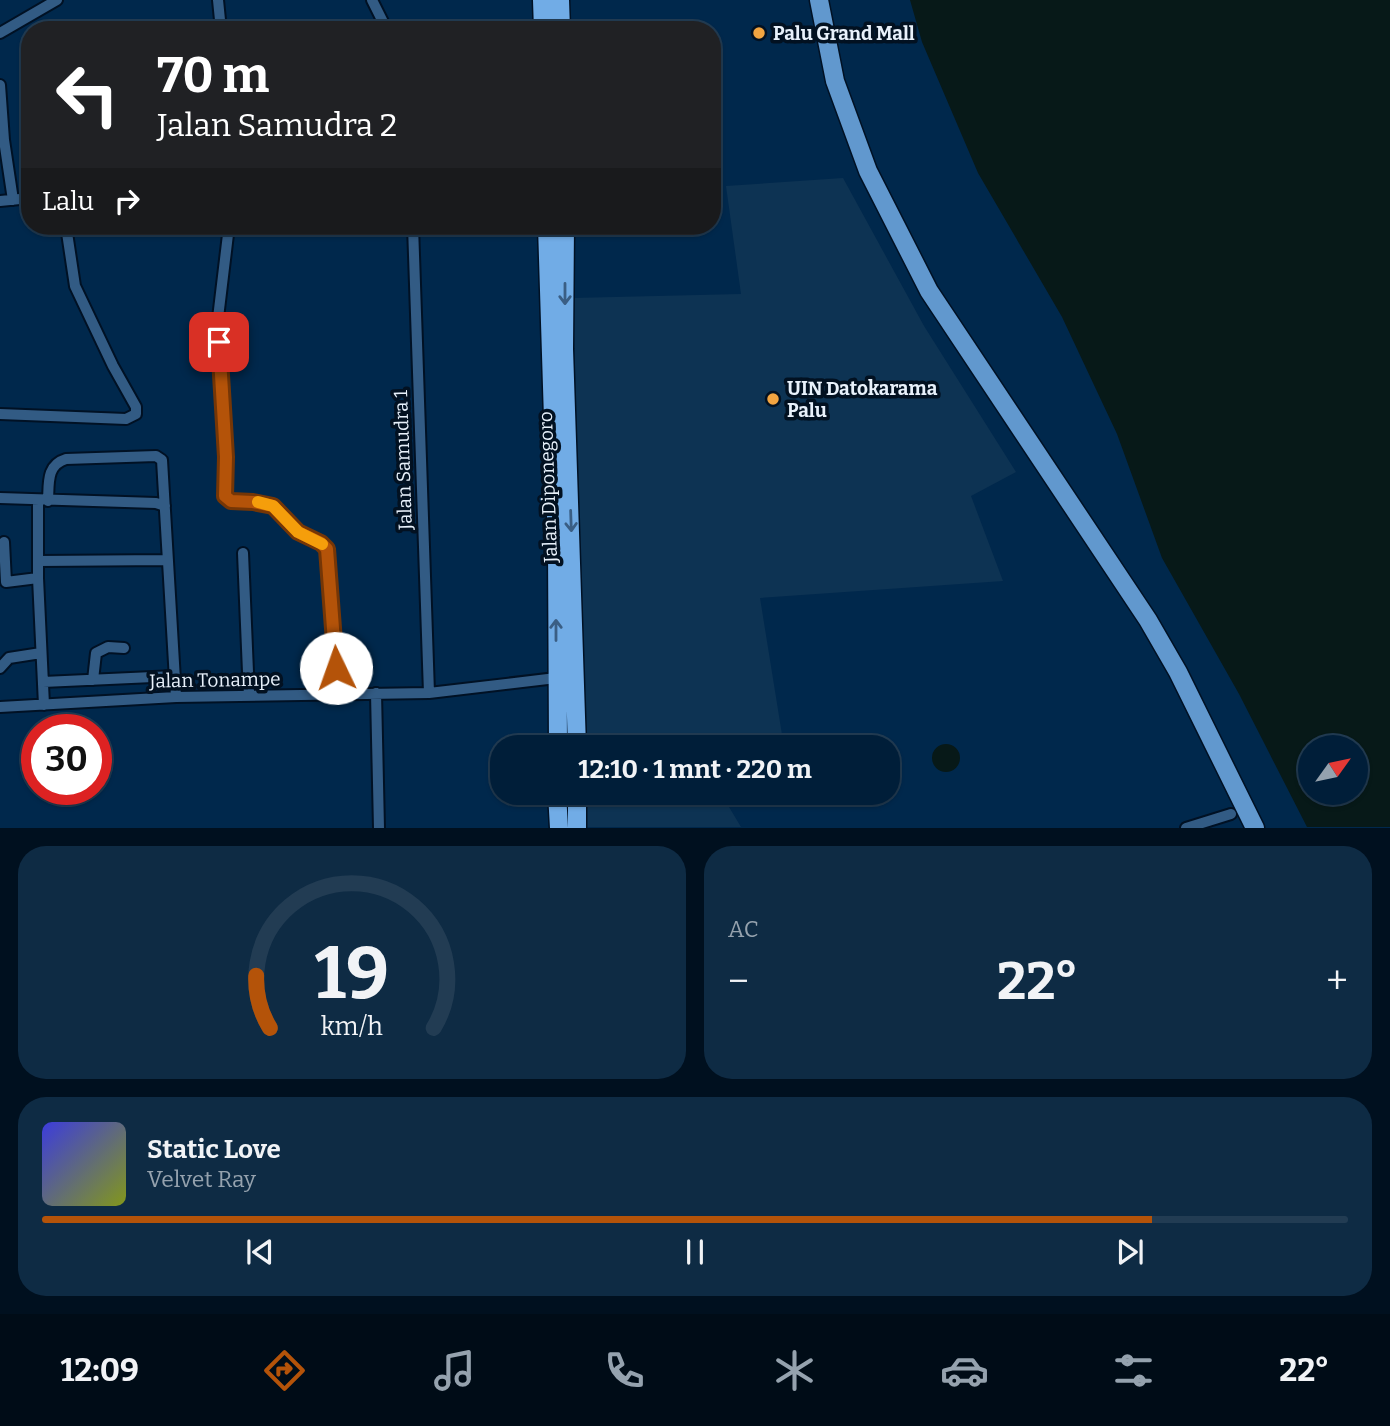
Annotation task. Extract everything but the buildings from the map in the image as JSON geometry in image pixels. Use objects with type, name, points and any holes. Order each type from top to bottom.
[{"type":"highway","points":[[542,0],[543,21]]},
{"type":"highway","points":[[560,0],[561,21]]},
{"type":"highway","name":"Jalan Diponegoro","points":[[547,235],[556,547],[558,735]]},
{"type":"highway","name":"Jalan Diponegoro","points":[[565,235],[564,349],[577,735]]},
{"type":"highway","points":[[558,805],[559,828]]},
{"type":"highway","points":[[577,805],[577,828]]},
{"type":"main road","points":[[819,0],[835,81],[868,171],[929,291],[1148,620],[1178,672],[1255,828]]},
{"type":"street","points":[[0,33],[57,0]]},
{"type":"street","points":[[218,0],[220,21]]},
{"type":"street","points":[[372,0],[382,21]]},
{"type":"street","points":[[0,85],[13,200]]},
{"type":"street","points":[[0,201],[21,199]]},
{"type":"street","points":[[0,414],[126,419],[136,414],[136,407],[75,286],[67,235]]},
{"type":"street","points":[[228,235],[218,318],[226,457],[225,496],[231,501],[273,506],[298,532],[321,543],[327,549],[337,694]]},
{"type":"street","name":"Jalan Samudra 1","points":[[413,235],[429,693]]},
{"type":"street","points":[[44,705],[38,578],[43,501],[49,474],[58,462],[66,459],[156,456],[163,461],[176,697]]},
{"type":"street","points":[[0,498],[156,503],[165,506]]},
{"type":"street","points":[[4,542],[6,582],[38,578]]},
{"type":"street","points":[[243,553],[249,696]]},
{"type":"street","points":[[38,561],[168,560]]},
{"type":"street","points":[[93,680],[96,653],[108,647],[124,648]]},
{"type":"street","points":[[0,668],[9,658],[41,653]]},
{"type":"street","points":[[43,682],[175,676]]},
{"type":"street","name":"Jalan Tonampe","points":[[0,707],[176,697],[429,693],[556,678]]},
{"type":"street","points":[[376,693],[379,828]]},
{"type":"street","points":[[1186,828],[1231,814]]},
{"type":"shaded area","points":[[910,0],[1390,0],[1390,827],[1307,827],[1239,694],[1162,558],[1117,434],[1062,317],[978,173],[922,42]]},
{"type":"shaded area","name":"UIN Datokarama Palu","points":[[843,178],[924,326],[1016,472],[971,496],[1003,581],[760,598],[782,735],[585,735],[573,298],[741,294],[726,186]]},
{"type":"shaded area","points":[[946,744],[956,748],[960,758],[956,768],[946,772],[936,768],[932,758],[936,748]]},
{"type":"shaded area","points":[[586,805],[728,805],[741,827],[587,827]]},
{"type":"slow traffic","points":[[258,502],[273,506],[298,532],[322,544]]},
{"type":"place","name":"Palu Grand Mall","points":[[759,33]]},
{"type":"place","name":"UIN Datokarama Palu","points":[[773,399]]},
{"type":"route","points":[[219,342],[226,457],[225,496],[231,501],[273,506],[289,525],[327,549],[336,668]]}]
